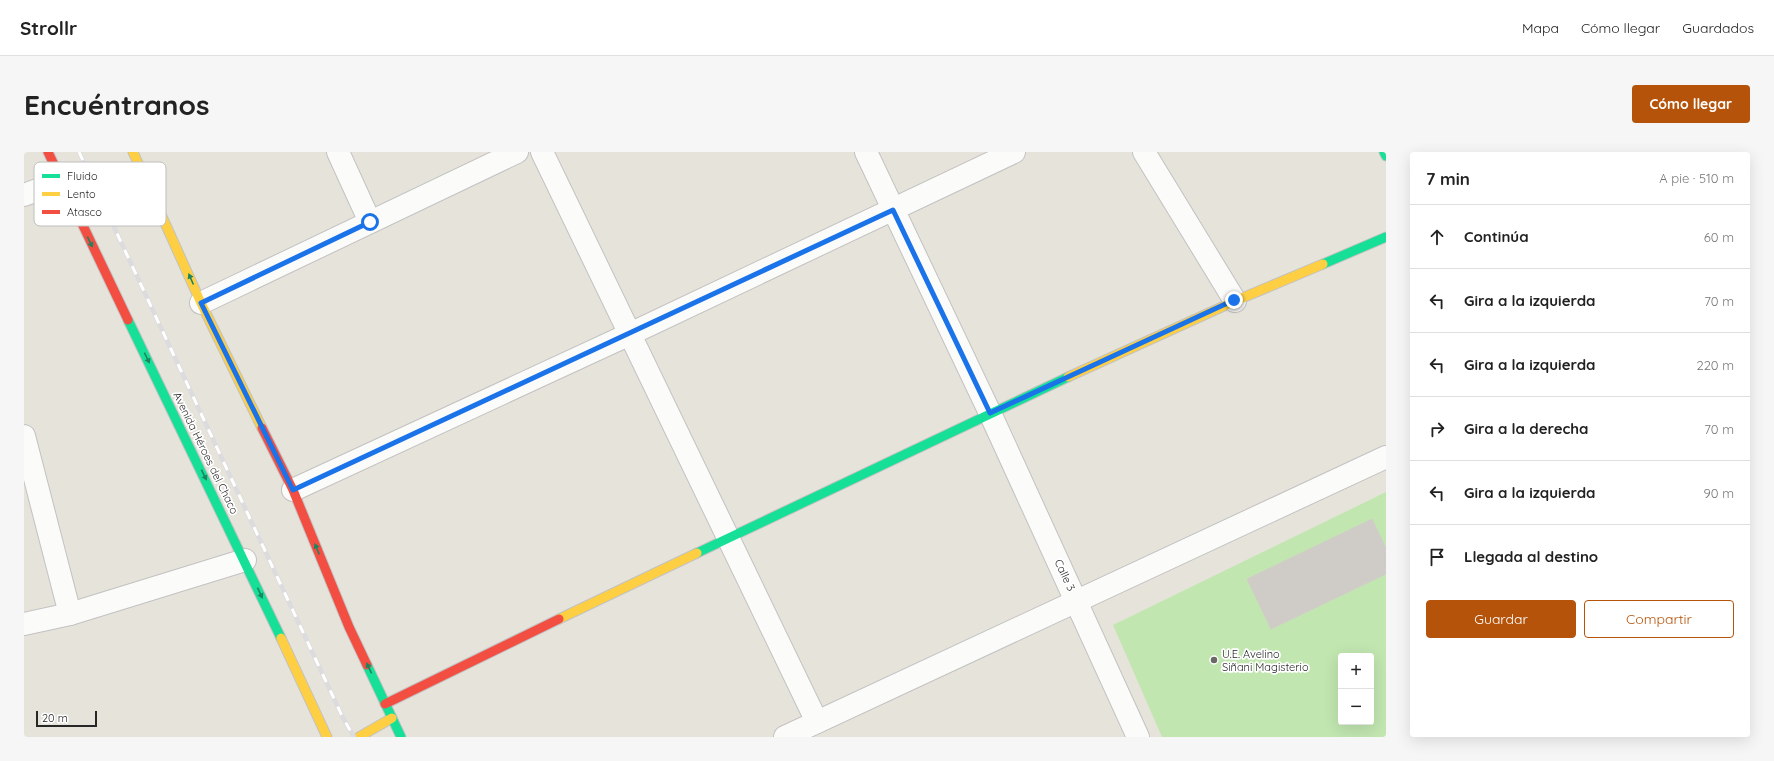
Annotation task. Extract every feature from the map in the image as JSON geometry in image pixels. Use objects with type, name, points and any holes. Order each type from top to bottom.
[{"type":"main road","name":"Avenida Héroes del Chaco","points":[[48,152],[52,162]]},
{"type":"main road","points":[[133,152],[138,162]]},
{"type":"main road","points":[[1384,152],[1386,156]]},
{"type":"main road","points":[[166,225],[201,303],[293,490],[349,627],[401,737]]},
{"type":"main road","name":"Avenida Héroes del Chaco","points":[[83,226],[245,560],[327,737]]},
{"type":"main road","points":[[385,704],[563,617],[990,413],[1234,300],[1386,237]]},
{"type":"main road","points":[[359,737],[392,718]]},
{"type":"street","points":[[338,152],[370,222]]},
{"type":"street","points":[[201,303],[517,152]]},
{"type":"street","points":[[542,152],[817,722]]},
{"type":"street","name":"Calle 3","points":[[866,152],[990,413],[1138,737]]},
{"type":"street","points":[[293,490],[630,334],[1014,152]]},
{"type":"street","points":[[1144,152],[1234,300]]},
{"type":"street","points":[[24,196],[34,192]]},
{"type":"street","points":[[24,436],[70,614]]},
{"type":"street","points":[[785,737],[1386,457]]},
{"type":"street","points":[[24,624],[70,614],[245,560]]},
{"type":"green space","points":[[1386,492],[1386,737],[1162,737],[1113,625]]},
{"type":"building","points":[[1372,519],[1386,548],[1386,574],[1271,629],[1247,579]]},
{"type":"railway","points":[[79,152],[84,162]]},
{"type":"railway","points":[[114,226],[343,718],[354,737]]},
{"type":"traffic: fast","points":[[1384,152],[1386,156]]},
{"type":"traffic: fast","points":[[1323,264],[1386,237]]},
{"type":"traffic: fast","points":[[128,320],[281,638]]},
{"type":"traffic: fast","points":[[697,553],[1068,377]]},
{"type":"traffic: fast","points":[[367,665],[401,737]]},
{"type":"traffic: slow","points":[[133,152],[138,162]]},
{"type":"traffic: slow","points":[[166,225],[201,303],[262,428]]},
{"type":"traffic: slow","points":[[1068,377],[1235,301],[1323,264]]},
{"type":"traffic: slow","points":[[559,619],[697,553]]},
{"type":"traffic: slow","points":[[281,638],[327,737]]},
{"type":"traffic: slow","points":[[359,737],[392,718]]},
{"type":"traffic: jam","points":[[48,152],[53,162]]},
{"type":"traffic: jam","points":[[83,226],[128,320]]},
{"type":"traffic: jam","points":[[262,428],[293,490],[349,627],[367,665]]},
{"type":"traffic: jam","points":[[385,704],[559,619]]},
{"type":"place","name":"U.E. Avelino Siñani Magisterio","points":[[1214,660]]},
{"type":"route","points":[[370,222],[201,303],[293,490],[893,210],[990,413],[1234,300]]}]
